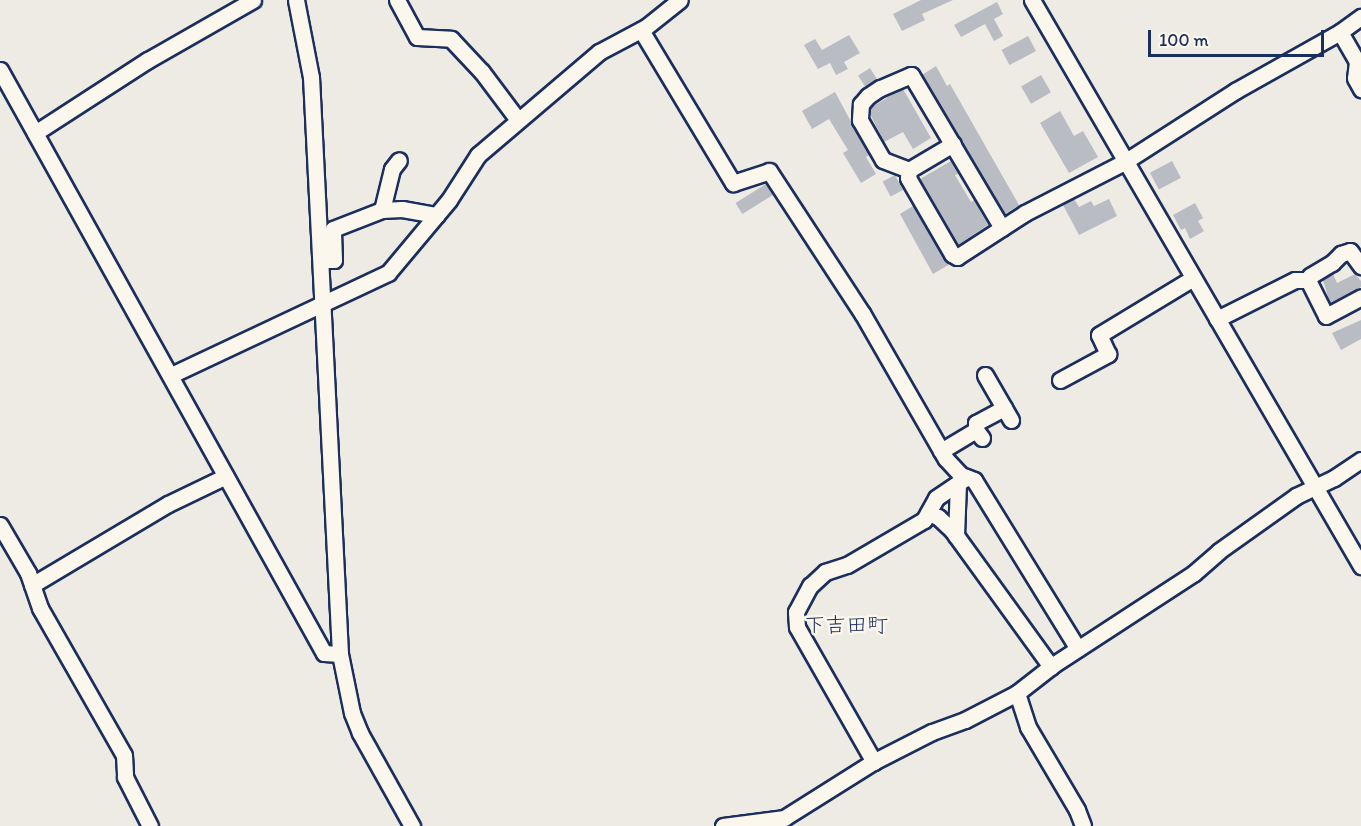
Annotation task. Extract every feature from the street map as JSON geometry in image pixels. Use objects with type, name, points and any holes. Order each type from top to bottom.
[{"type":"street","points":[[35,133],[148,60],[254,0]]},
{"type":"street","points":[[296,0],[311,77],[340,654],[352,713],[360,733],[412,826]]},
{"type":"street","points":[[397,0],[417,37],[451,39],[482,72],[518,120]]},
{"type":"street","points":[[171,375],[388,273],[436,215],[478,155],[569,80],[599,52],[641,30],[680,0]]},
{"type":"street","points":[[1032,0],[1361,566]]},
{"type":"street","points":[[909,170],[908,178],[952,254],[957,257],[1002,228],[1126,161],[1235,91],[1340,32],[1361,17]]},
{"type":"street","points":[[641,30],[733,183],[769,171],[862,313],[941,451],[962,480],[956,536]]},
{"type":"street","points":[[1340,32],[1357,62],[1356,78],[1361,89]]},
{"type":"street","points":[[0,70],[324,653],[340,654]]},
{"type":"street","points":[[909,170],[883,160],[860,120],[861,104],[880,88],[911,75],[1002,228]]},
{"type":"street","points":[[909,170],[953,144]]},
{"type":"street","points":[[382,210],[392,169],[399,160]]},
{"type":"street","points":[[321,260],[334,260],[333,229],[382,210],[402,209],[436,215]]},
{"type":"street","points":[[1308,280],[1310,276],[1332,263],[1341,254],[1350,251],[1361,266]]},
{"type":"street","points":[[1060,380],[1108,354],[1099,335],[1193,278]]},
{"type":"street","points":[[1216,319],[1295,279],[1308,280]]},
{"type":"street","points":[[1308,280],[1326,316],[1361,297]]},
{"type":"street","points":[[941,451],[979,434],[976,423],[1008,414],[986,375]]},
{"type":"street","points":[[723,826],[784,818],[874,762],[932,732],[965,720],[1017,693],[1051,667],[1194,573],[1219,551],[1289,501],[1361,460]]},
{"type":"street","points":[[32,585],[168,504],[226,476]]},
{"type":"street","points":[[874,762],[797,627],[796,612],[810,586],[825,572],[847,565],[924,520],[936,498],[962,480],[974,480],[1078,649]]},
{"type":"street","points":[[928,513],[938,517],[956,536],[1051,667]]},
{"type":"street","points":[[0,525],[28,573],[40,608],[124,755],[125,777],[150,826]]},
{"type":"street","points":[[1017,693],[1028,727],[1077,810],[1083,826]]},
{"type":"building","points":[[921,0],[953,0],[922,14],[925,20],[902,31],[893,14]]},
{"type":"building","points":[[997,2],[1003,14],[994,19],[1003,36],[994,41],[985,24],[961,37],[954,25]]},
{"type":"building","points":[[849,35],[860,53],[844,62],[848,69],[836,75],[830,63],[818,69],[804,45],[815,39],[822,50]]},
{"type":"building","points":[[1028,36],[1036,51],[1009,65],[1002,50]]},
{"type":"building","points":[[936,66],[947,86],[950,84],[1019,205],[1005,214],[922,75]]},
{"type":"building","points":[[870,68],[877,79],[865,86],[858,75]]},
{"type":"building","points":[[1041,75],[1051,92],[1031,104],[1021,86]]},
{"type":"building","points":[[903,89],[931,138],[913,149],[903,132],[884,142],[870,114],[870,108],[887,98],[886,96]]},
{"type":"building","points":[[835,92],[869,155],[866,157],[876,174],[861,183],[843,153],[848,150],[829,119],[812,129],[802,111]]},
{"type":"building","points":[[1060,111],[1074,136],[1083,131],[1098,157],[1069,173],[1040,123]]},
{"type":"building","points":[[951,161],[958,174],[955,175],[971,202],[974,200],[988,225],[958,245],[920,179]]},
{"type":"building","points":[[1172,161],[1181,178],[1159,190],[1150,173]]},
{"type":"building","points":[[895,175],[903,190],[891,197],[883,182]]},
{"type":"building","points":[[766,184],[773,195],[742,214],[735,203]]},
{"type":"building","points":[[1074,199],[1079,207],[1091,201],[1094,206],[1109,199],[1117,216],[1079,235],[1063,205]]},
{"type":"building","points":[[1195,203],[1203,218],[1198,221],[1204,231],[1190,239],[1185,228],[1181,230],[1173,215]]},
{"type":"building","points":[[913,206],[944,259],[950,264],[933,274],[900,214]]},
{"type":"building","points":[[1333,274],[1337,283],[1355,274],[1361,281],[1361,287],[1330,303],[1323,280]]},
{"type":"building","points":[[1361,320],[1361,339],[1341,350],[1332,333]]},
{"type":"district","name":"下吉田町","points":[[846,625]]}]
